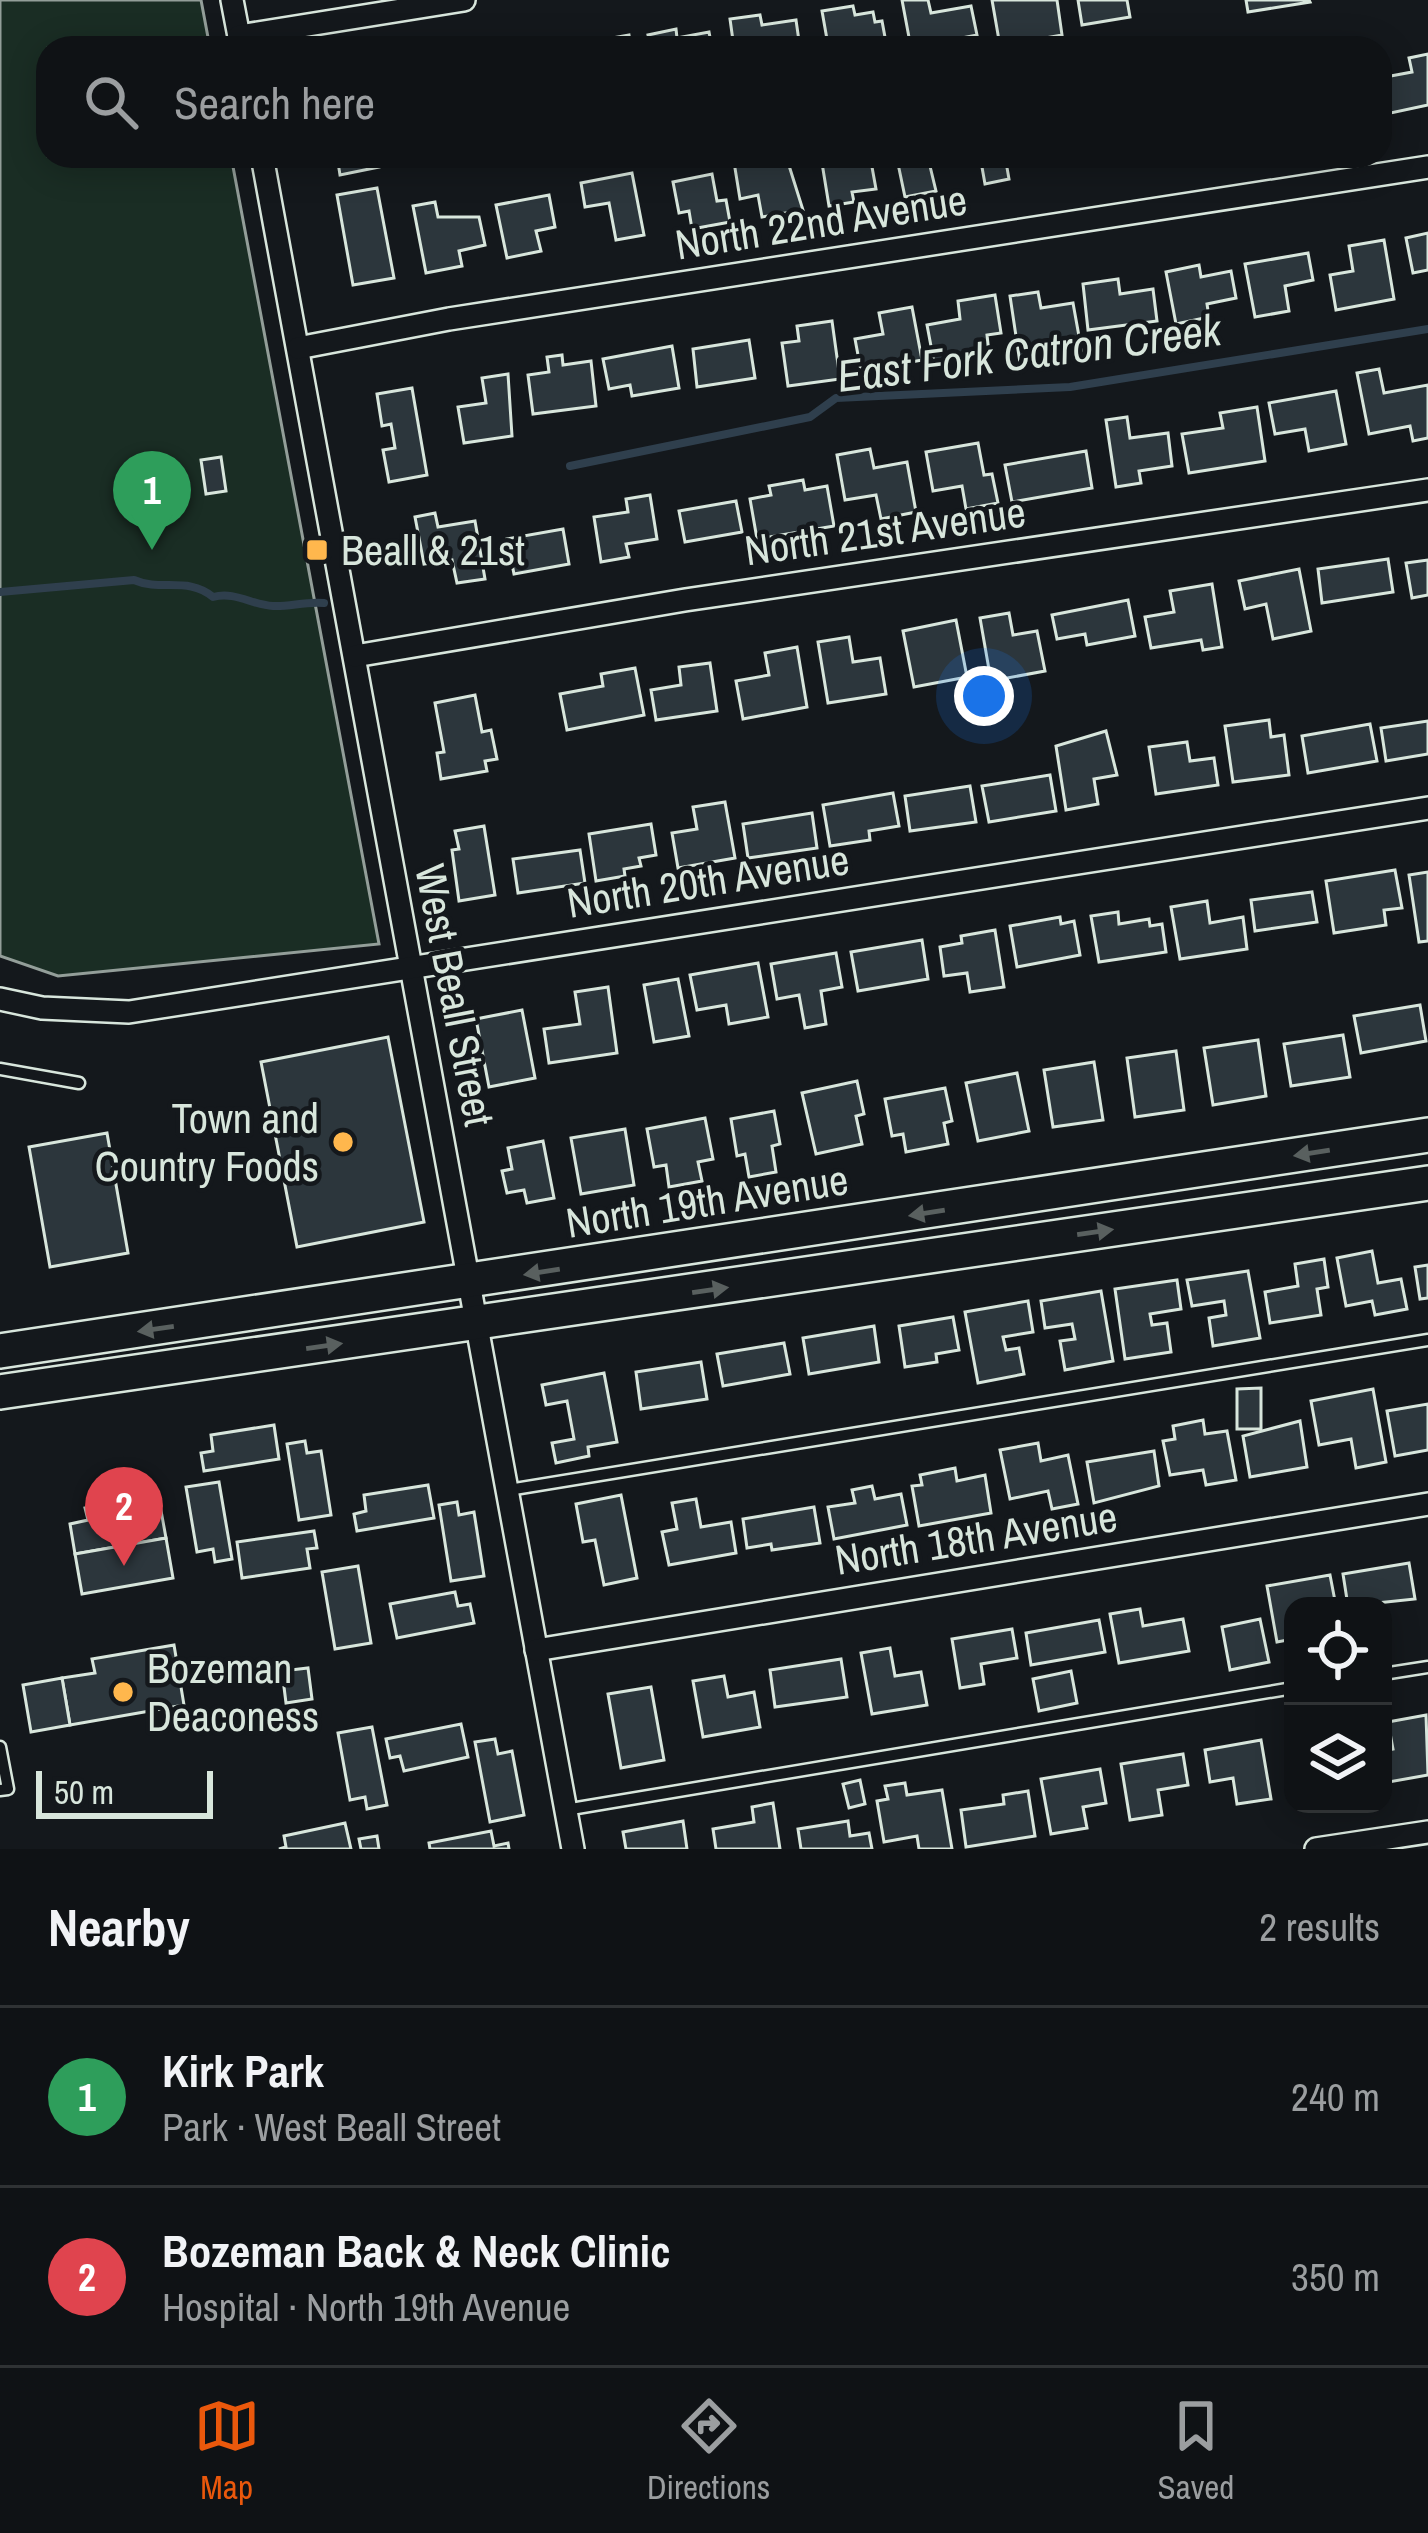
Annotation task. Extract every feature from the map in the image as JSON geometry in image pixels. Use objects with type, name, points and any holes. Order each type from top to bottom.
[{"type":"main road","name":"North 19th Avenue","points":[[0,1352],[1428,1135]]},
{"type":"main road","name":"North 19th Avenue","points":[[0,1392],[1428,1183]]},
{"type":"street","points":[[232,0],[239,36]]},
{"type":"street","points":[[272,36],[464,0]]},
{"type":"street","name":"North 22nd Avenue","points":[[298,348],[448,319],[1428,167]]},
{"type":"street","name":"West Beall Street","points":[[264,168],[573,1849]]},
{"type":"street","name":"North 21st Avenue","points":[[355,656],[685,600],[1428,490]]},
{"type":"street","name":"North 20th Avenue","points":[[0,999],[42,1008],[129,1012],[1428,808]]},
{"type":"street","name":"North 18th Avenue","points":[[536,1650],[1428,1504]]},
{"type":"street","points":[[1316,1849],[1428,1832]]},
{"type":"lane","points":[[0,1069],[79,1083]]},
{"type":"lane","points":[[508,1490],[1428,1340]]},
{"type":"lane","points":[[1392,1672],[1428,1666]]},
{"type":"lane","points":[[566,1810],[1284,1690]]},
{"type":"lane","points":[[0,1747],[8,1789],[0,1790]]},
{"type":"green space","points":[[0,0],[201,0],[208,36],[36,36],[36,168],[233,168],[379,944],[58,976],[0,956]]},
{"type":"building","points":[[902,0],[928,0],[931,13],[971,6],[977,35],[909,36]]},
{"type":"building","points":[[992,0],[1057,0],[1062,35],[998,36]]},
{"type":"building","points":[[1078,0],[1127,0],[1130,17],[1082,25]]},
{"type":"building","points":[[1246,0],[1309,0],[1310,2],[1248,12]]},
{"type":"building","points":[[853,6],[855,15],[873,12],[875,22],[882,21],[885,36],[826,36],[822,11]]},
{"type":"building","points":[[760,15],[762,25],[796,20],[798,36],[732,36],[730,19]]},
{"type":"building","points":[[676,29],[677,36],[648,36]]},
{"type":"building","points":[[1428,54],[1428,105],[1392,113],[1392,76],[1412,72],[1409,58]]},
{"type":"building","points":[[339,168],[374,168],[340,175]]},
{"type":"building","points":[[735,168],[790,168],[803,210],[762,217],[758,195],[740,199]]},
{"type":"building","points":[[823,168],[872,168],[876,189],[852,192],[854,202],[829,206]]},
{"type":"building","points":[[899,168],[930,168],[936,191],[905,197]]},
{"type":"building","points":[[982,168],[1007,168],[1009,179],[985,184]]},
{"type":"building","points":[[632,173],[644,235],[616,240],[609,203],[585,207],[581,183]]},
{"type":"building","points":[[712,174],[717,201],[726,200],[730,222],[692,229],[689,211],[679,213],[673,182]]},
{"type":"building","points":[[377,188],[394,278],[353,285],[337,195]]},
{"type":"building","points":[[549,195],[555,227],[536,231],[541,251],[507,258],[496,205]]},
{"type":"building","points":[[435,202],[438,217],[479,217],[485,245],[459,251],[462,266],[426,273],[413,206]]},
{"type":"building","points":[[1428,233],[1428,270],[1413,273],[1406,238]]},
{"type":"building","points":[[1384,240],[1394,299],[1336,310],[1330,275],[1353,271],[1349,246]]},
{"type":"building","points":[[1308,253],[1313,280],[1285,286],[1289,311],[1255,317],[1245,264]]},
{"type":"building","points":[[1199,265],[1201,277],[1231,271],[1236,298],[1207,304],[1209,317],[1176,324],[1166,272]]},
{"type":"building","points":[[1118,279],[1120,294],[1153,289],[1157,321],[1088,330],[1083,284]]},
{"type":"building","points":[[1038,292],[1041,308],[1073,303],[1082,353],[1020,363],[1010,296]]},
{"type":"building","points":[[995,295],[1001,333],[987,335],[989,353],[934,362],[927,325],[960,319],[958,301]]},
{"type":"building","points":[[912,307],[922,360],[861,371],[855,339],[883,334],[879,313]]},
{"type":"building","points":[[832,321],[840,379],[788,386],[782,343],[799,341],[797,326]]},
{"type":"building","points":[[749,340],[755,378],[697,387],[693,349]]},
{"type":"building","points":[[672,346],[679,388],[632,396],[630,385],[609,389],[603,359]]},
{"type":"building","points":[[562,355],[563,365],[591,361],[596,406],[533,414],[528,375],[549,372],[547,357]]},
{"type":"building","points":[[1379,369],[1384,393],[1428,385],[1428,438],[1413,441],[1410,426],[1369,434],[1357,373]]},
{"type":"building","points":[[508,374],[512,436],[464,443],[458,407],[486,403],[482,378]]},
{"type":"building","points":[[412,388],[427,475],[389,482],[383,450],[395,448],[391,424],[382,426],[377,394]]},
{"type":"building","points":[[1336,391],[1346,444],[1309,451],[1305,429],[1275,434],[1269,403]]},
{"type":"building","points":[[1257,407],[1265,461],[1189,473],[1182,434],[1223,428],[1220,413]]},
{"type":"building","points":[[1127,417],[1130,438],[1168,433],[1172,466],[1139,471],[1141,483],[1116,487],[1106,420]]},
{"type":"building","points":[[978,443],[984,475],[992,474],[998,503],[966,509],[962,486],[933,491],[926,452]]},
{"type":"building","points":[[870,449],[874,468],[907,462],[916,512],[881,519],[876,495],[845,500],[837,455]]},
{"type":"building","points":[[1086,451],[1092,488],[1012,502],[1005,465]]},
{"type":"building","points":[[221,457],[226,491],[206,494],[201,460]]},
{"type":"building","points":[[803,480],[805,490],[827,486],[834,526],[757,539],[750,499],[771,495],[769,486]]},
{"type":"building","points":[[650,495],[657,539],[626,544],[629,557],[601,562],[594,517],[628,512],[626,499]]},
{"type":"building","points":[[736,501],[742,532],[685,542],[679,511]]},
{"type":"building","points":[[435,513],[438,527],[475,521],[485,579],[457,583],[452,560],[424,564],[415,517]]},
{"type":"building","points":[[563,529],[569,564],[514,574],[507,539]]},
{"type":"building","points":[[1388,559],[1393,592],[1322,603],[1318,569]]},
{"type":"building","points":[[1428,560],[1428,595],[1412,598],[1406,563]]},
{"type":"building","points":[[1299,569],[1311,631],[1273,639],[1266,604],[1245,609],[1239,581]]},
{"type":"building","points":[[1212,584],[1222,647],[1203,650],[1201,640],[1151,648],[1145,617],[1174,612],[1170,591]]},
{"type":"building","points":[[1128,600],[1135,636],[1087,645],[1085,634],[1057,639],[1052,615]]},
{"type":"building","points":[[1009,613],[1013,635],[1037,631],[1045,671],[991,681],[980,618]]},
{"type":"building","points":[[956,620],[967,677],[914,687],[903,631]]},
{"type":"building","points":[[849,637],[853,662],[880,658],[886,694],[828,703],[818,642]]},
{"type":"building","points":[[797,647],[807,707],[743,719],[736,681],[769,675],[765,653]]},
{"type":"building","points":[[710,663],[717,711],[656,720],[651,690],[681,685],[679,667]]},
{"type":"building","points":[[635,668],[644,715],[567,730],[560,694],[603,686],[601,674]]},
{"type":"building","points":[[475,695],[482,732],[491,730],[497,759],[485,761],[487,771],[441,779],[437,753],[444,752],[435,703]]},
{"type":"building","points":[[1269,720],[1271,737],[1284,735],[1289,775],[1233,782],[1225,726]]},
{"type":"building","points":[[1428,721],[1428,754],[1386,761],[1381,728]]},
{"type":"building","points":[[1370,724],[1377,761],[1308,773],[1302,736]]},
{"type":"building","points":[[1106,731],[1117,775],[1094,779],[1098,804],[1066,810],[1056,746]]},
{"type":"building","points":[[1187,742],[1190,761],[1214,758],[1218,785],[1156,794],[1149,747]]},
{"type":"building","points":[[1050,775],[1056,811],[989,822],[982,786]]},
{"type":"building","points":[[970,786],[976,822],[910,831],[905,796]]},
{"type":"building","points":[[893,793],[899,826],[869,831],[870,840],[830,846],[823,805]]},
{"type":"building","points":[[725,802],[735,858],[678,868],[672,833],[697,829],[693,807]]},
{"type":"building","points":[[812,813],[817,848],[748,858],[743,824]]},
{"type":"building","points":[[651,824],[656,855],[639,858],[641,866],[624,869],[625,876],[596,881],[589,834]]},
{"type":"building","points":[[484,826],[495,895],[459,901],[452,850],[459,849],[455,831]]},
{"type":"building","points":[[580,850],[585,883],[518,893],[513,859]]},
{"type":"building","points":[[1395,870],[1402,908],[1384,910],[1386,925],[1334,933],[1326,881]]},
{"type":"building","points":[[1428,872],[1428,941],[1419,942],[1409,875]]},
{"type":"building","points":[[1312,892],[1317,922],[1255,931],[1251,900]]},
{"type":"building","points":[[1207,901],[1210,923],[1243,917],[1247,949],[1180,959],[1171,907]]},
{"type":"building","points":[[1118,912],[1119,924],[1149,919],[1150,926],[1162,924],[1166,952],[1099,962],[1091,916]]},
{"type":"building","points":[[1060,917],[1061,924],[1074,921],[1080,955],[1017,967],[1010,926]]},
{"type":"building","points":[[995,930],[1004,987],[970,992],[967,973],[944,976],[940,947],[962,943],[961,936]]},
{"type":"building","points":[[922,940],[928,979],[858,991],[851,952]]},
{"type":"building","points":[[836,953],[842,987],[821,991],[826,1024],[805,1028],[799,995],[777,999],[771,964]]},
{"type":"building","points":[[758,963],[768,1017],[729,1024],[726,1005],[697,1010],[690,975]]},
{"type":"building","points":[[678,979],[689,1036],[654,1042],[644,985]]},
{"type":"building","points":[[608,987],[617,1053],[549,1063],[544,1029],[580,1024],[575,992]]},
{"type":"building","points":[[1420,1005],[1426,1041],[1361,1053],[1354,1016]]},
{"type":"building","points":[[522,1010],[535,1078],[489,1087],[476,1019]]},
{"type":"building","points":[[1343,1035],[1350,1077],[1291,1086],[1284,1044]]},
{"type":"building","name":"Town and Country Foods","points":[[388,1037],[424,1222],[297,1247],[261,1062]]},
{"type":"building","points":[[1258,1040],[1266,1096],[1213,1105],[1204,1048]]},
{"type":"building","points":[[1176,1051],[1184,1110],[1135,1117],[1127,1058]]},
{"type":"building","points":[[1094,1062],[1103,1120],[1053,1127],[1044,1070]]},
{"type":"building","points":[[1017,1073],[1029,1131],[978,1141],[966,1083]]},
{"type":"building","points":[[857,1081],[864,1114],[856,1116],[862,1144],[816,1154],[802,1093]]},
{"type":"building","points":[[945,1088],[952,1121],[944,1123],[948,1144],[906,1152],[903,1134],[892,1136],[885,1099]]},
{"type":"building","points":[[774,1111],[780,1144],[772,1146],[776,1172],[749,1177],[745,1154],[737,1156],[731,1119]]},
{"type":"building","points":[[705,1118],[713,1159],[698,1162],[702,1181],[669,1187],[666,1165],[654,1167],[647,1129]]},
{"type":"building","points":[[625,1129],[634,1185],[581,1194],[571,1138]]},
{"type":"building","points":[[107,1133],[128,1253],[50,1267],[29,1147]]},
{"type":"building","points":[[543,1141],[554,1198],[527,1203],[524,1190],[507,1193],[502,1171],[512,1169],[508,1148]]},
{"type":"building","points":[[1372,1251],[1378,1283],[1401,1279],[1407,1309],[1375,1315],[1372,1301],[1346,1306],[1337,1258]]},
{"type":"building","points":[[1324,1259],[1328,1287],[1317,1289],[1321,1315],[1270,1323],[1265,1292],[1298,1286],[1295,1264]]},
{"type":"building","points":[[1428,1265],[1428,1298],[1420,1299],[1415,1267]]},
{"type":"building","points":[[1248,1271],[1260,1338],[1213,1346],[1209,1318],[1226,1315],[1224,1301],[1192,1306],[1187,1280]]},
{"type":"building","points":[[1177,1280],[1181,1309],[1150,1314],[1152,1325],[1167,1323],[1171,1352],[1125,1359],[1115,1289]]},
{"type":"building","points":[[1101,1291],[1113,1361],[1065,1370],[1060,1341],[1075,1339],[1072,1324],[1045,1328],[1041,1301]]},
{"type":"building","points":[[1028,1301],[1033,1332],[1003,1337],[1006,1350],[1019,1348],[1024,1374],[978,1383],[965,1312]]},
{"type":"building","points":[[953,1317],[959,1350],[936,1354],[937,1362],[905,1367],[899,1326]]},
{"type":"building","points":[[874,1326],[879,1362],[809,1374],[803,1338]]},
{"type":"building","points":[[784,1343],[790,1374],[723,1386],[717,1354]]},
{"type":"building","points":[[701,1362],[707,1399],[641,1409],[636,1372]]},
{"type":"building","points":[[604,1373],[617,1442],[588,1447],[589,1456],[556,1463],[552,1443],[574,1439],[567,1401],[546,1405],[542,1385]]},
{"type":"building","points":[[1261,1388],[1261,1429],[1237,1429],[1237,1389]]},
{"type":"building","points":[[1373,1389],[1386,1462],[1356,1468],[1351,1439],[1319,1445],[1311,1401]]},
{"type":"building","points":[[1428,1404],[1428,1450],[1395,1456],[1387,1411]]},
{"type":"building","points":[[1203,1420],[1205,1434],[1227,1431],[1236,1480],[1206,1485],[1203,1470],[1170,1475],[1163,1441],[1175,1439],[1173,1426]]},
{"type":"building","points":[[1300,1421],[1307,1467],[1250,1477],[1243,1436]]},
{"type":"building","points":[[274,1425],[279,1459],[204,1471],[201,1453],[213,1451],[211,1435]]},
{"type":"building","points":[[305,1441],[307,1453],[321,1451],[331,1515],[299,1520],[287,1444]]},
{"type":"building","points":[[1038,1443],[1041,1461],[1068,1455],[1078,1504],[1052,1509],[1048,1491],[1010,1499],[1000,1450]]},
{"type":"building","points":[[1154,1451],[1159,1486],[1094,1503],[1087,1462]]},
{"type":"building","points":[[955,1468],[957,1481],[985,1475],[991,1513],[919,1526],[912,1486],[922,1485],[920,1475]]},
{"type":"building","points":[[219,1482],[232,1559],[215,1562],[213,1549],[197,1552],[186,1487]]},
{"type":"building","points":[[428,1485],[434,1518],[357,1531],[354,1514],[366,1511],[364,1495]]},
{"type":"building","points":[[872,1486],[875,1499],[901,1494],[907,1525],[834,1539],[828,1507],[855,1503],[852,1490]]},
{"type":"building","points":[[158,1494],[166,1538],[75,1554],[70,1524],[88,1520],[85,1508]]},
{"type":"building","points":[[621,1495],[637,1578],[604,1585],[595,1540],[583,1542],[576,1504]]},
{"type":"building","points":[[696,1499],[701,1527],[731,1522],[736,1553],[669,1565],[662,1532],[677,1529],[672,1503]]},
{"type":"building","points":[[457,1502],[459,1515],[474,1512],[484,1576],[451,1581],[439,1505]]},
{"type":"building","points":[[814,1507],[820,1543],[772,1550],[771,1544],[747,1548],[743,1519]]},
{"type":"building","points":[[314,1531],[317,1548],[307,1549],[310,1568],[242,1578],[237,1542]]},
{"type":"building","points":[[166,1538],[173,1578],[82,1594],[75,1554]]},
{"type":"building","points":[[1409,1563],[1415,1599],[1347,1597],[1343,1574]]},
{"type":"building","points":[[358,1566],[371,1643],[335,1649],[322,1572]]},
{"type":"building","points":[[1330,1575],[1334,1597],[1284,1597],[1284,1641],[1277,1642],[1267,1586]]},
{"type":"building","points":[[455,1592],[458,1606],[470,1604],[474,1623],[397,1638],[390,1604]]},
{"type":"building","points":[[1140,1609],[1143,1626],[1183,1619],[1189,1651],[1119,1663],[1110,1614]]},
{"type":"building","points":[[1260,1619],[1269,1662],[1230,1670],[1222,1627]]},
{"type":"building","points":[[1099,1620],[1105,1652],[1031,1665],[1026,1633]]},
{"type":"building","points":[[1012,1629],[1017,1658],[981,1664],[984,1684],[960,1688],[952,1639]]},
{"type":"building","name":"Bozeman Deaconess","points":[[174,1645],[184,1705],[70,1725],[62,1678],[95,1673],[92,1659]]},
{"type":"building","points":[[890,1648],[895,1676],[921,1672],[927,1705],[872,1714],[861,1653]]},
{"type":"building","points":[[841,1659],[847,1697],[775,1707],[770,1670]]},
{"type":"building","points":[[308,1668],[312,1699],[286,1703],[282,1671]]},
{"type":"building","points":[[1071,1671],[1077,1703],[1039,1711],[1033,1679]]},
{"type":"building","points":[[724,1676],[728,1697],[754,1692],[760,1727],[703,1737],[693,1681]]},
{"type":"building","points":[[62,1678],[70,1725],[31,1732],[23,1685]]},
{"type":"building","points":[[651,1687],[664,1760],[621,1768],[608,1694]]},
{"type":"building","points":[[1426,1715],[1428,1775],[1392,1781],[1392,1721]]},
{"type":"building","points":[[461,1724],[468,1757],[404,1771],[400,1756],[390,1758],[386,1739]]},
{"type":"building","points":[[372,1727],[387,1805],[367,1809],[365,1797],[350,1800],[338,1733]]},
{"type":"building","points":[[495,1739],[498,1754],[512,1751],[524,1815],[490,1822],[475,1742]]},
{"type":"building","points":[[1261,1740],[1271,1799],[1237,1804],[1233,1778],[1210,1782],[1205,1750]]},
{"type":"building","points":[[1183,1754],[1188,1785],[1158,1790],[1162,1815],[1130,1820],[1121,1764]]},
{"type":"building","points":[[1100,1769],[1106,1803],[1083,1807],[1087,1828],[1051,1834],[1041,1779]]},
{"type":"building","points":[[860,1780],[865,1804],[849,1808],[843,1784]]},
{"type":"building","points":[[905,1783],[907,1795],[942,1790],[952,1849],[919,1849],[917,1836],[884,1842],[877,1801],[888,1799],[885,1786]]},
{"type":"building","points":[[1028,1791],[1035,1836],[966,1847],[961,1810],[1004,1804],[1003,1795]]},
{"type":"building","points":[[773,1803],[780,1849],[716,1849],[713,1829],[754,1822],[752,1807]]},
{"type":"building","points":[[683,1821],[687,1849],[626,1849],[623,1832]]},
{"type":"building","points":[[848,1821],[850,1836],[869,1833],[872,1849],[801,1849],[798,1829]]},
{"type":"building","points":[[345,1823],[351,1849],[279,1849],[286,1847],[284,1836]]},
{"type":"building","points":[[491,1831],[494,1846],[508,1843],[509,1849],[430,1849],[429,1843]]},
{"type":"building","points":[[377,1836],[379,1849],[361,1849],[359,1839]]},
{"type":"waterway","name":"East Fork Catron Creek","points":[[570,466],[810,417],[836,398],[1070,387],[1428,329]]},
{"type":"waterway","name":"East Fork Catron Creek","points":[[0,592],[134,580],[194,587],[213,597],[265,605],[324,603]]},
{"type":"place","name":"Kirk Park","points":[[152,550]]},
{"type":"place","name":"Beall & 21st","points":[[317,550]]},
{"type":"place","name":"Town and Country Foods","points":[[343,1142]]},
{"type":"place","name":"Bozeman Back & Neck Clinic","points":[[124,1566]]},
{"type":"place","name":"Bozeman Deaconess","points":[[123,1692]]}]
